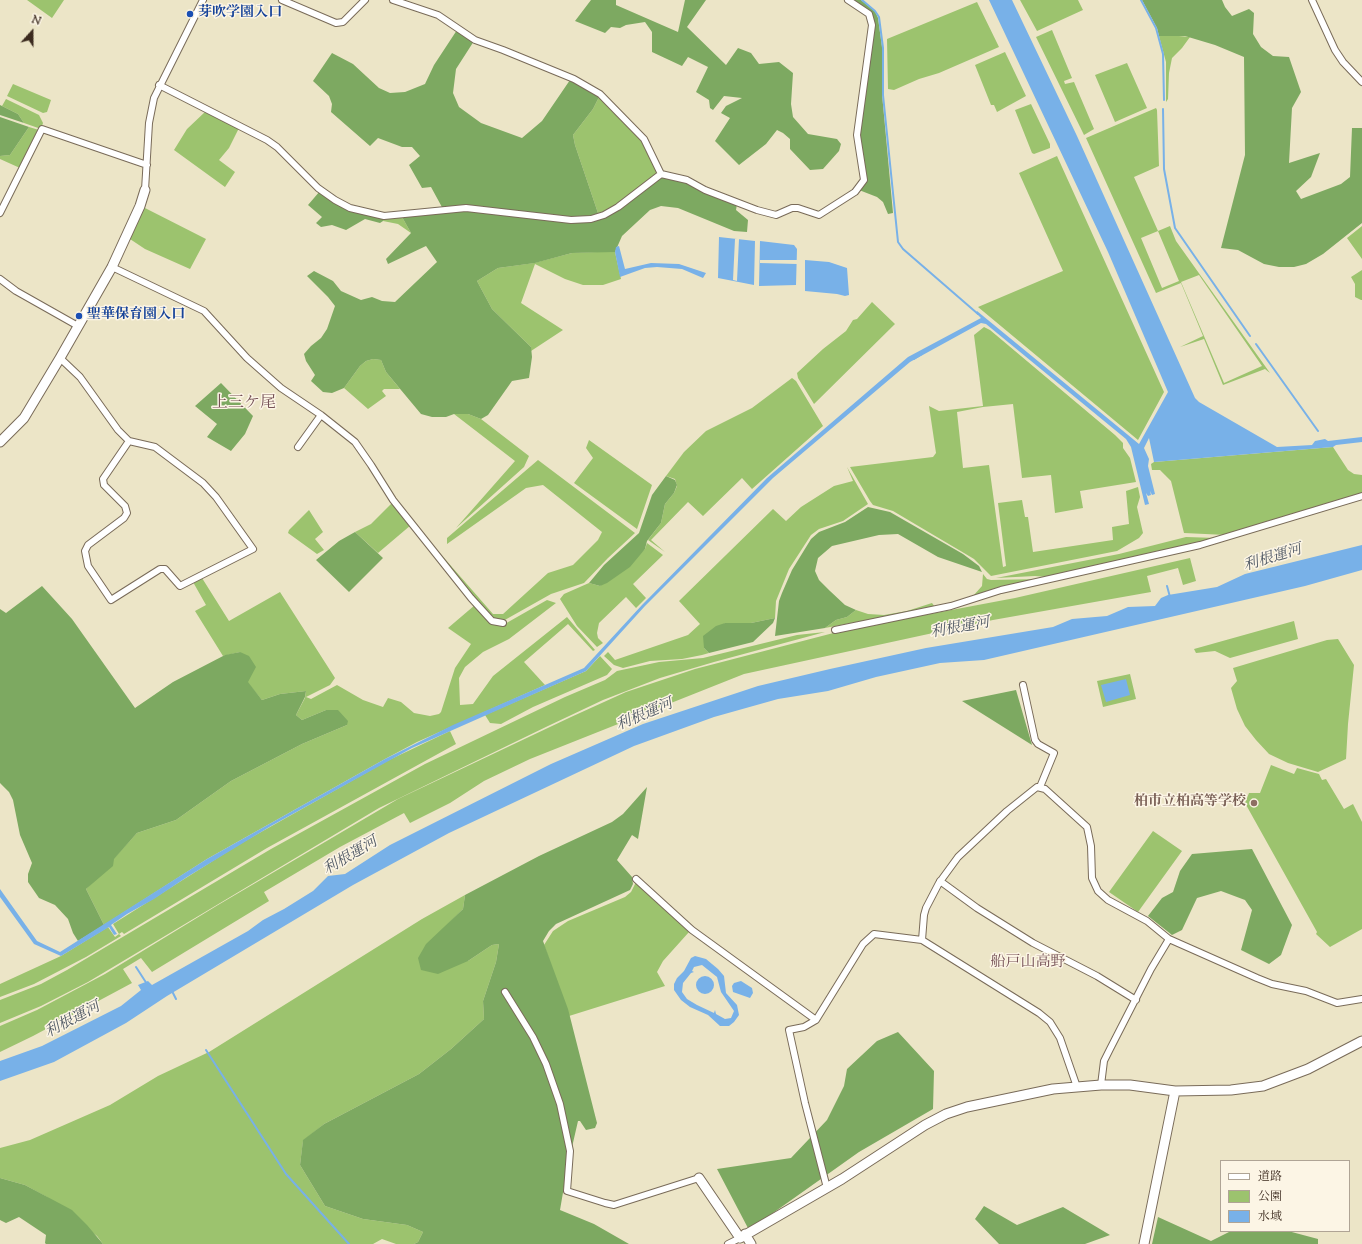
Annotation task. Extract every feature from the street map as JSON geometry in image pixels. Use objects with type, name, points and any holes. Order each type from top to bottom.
[{"type":"street","points":[[0,442],[24,418],[112,267],[140,206],[144,190],[147,165],[151,110],[159,85],[203,0]]},
{"type":"street","points":[[282,0],[336,23],[343,22],[365,0]]},
{"type":"street","points":[[393,0],[438,15],[475,40],[574,79],[600,94],[644,139],[661,174]]},
{"type":"street","points":[[661,174],[687,180],[705,190],[743,205],[776,215],[792,208],[798,208],[819,216],[855,192],[864,180],[857,135],[872,26],[869,14],[848,0]]},
{"type":"street","points":[[1312,0],[1343,62],[1362,82]]},
{"type":"street","points":[[159,85],[278,147],[318,188],[335,200],[350,208],[384,216],[466,208],[571,220],[591,219],[604,215],[618,207],[661,174]]},
{"type":"street","points":[[0,213],[42,129],[147,165]]},
{"type":"street","points":[[112,267],[204,311],[247,358],[281,388],[321,415],[355,442],[371,464],[393,500],[471,598],[492,621],[503,623]]},
{"type":"street","points":[[0,279],[16,291],[78,326]]},
{"type":"street","points":[[60,358],[80,377],[118,430],[129,441],[155,447],[203,483],[216,497],[252,549],[180,586],[165,569],[160,569],[111,600],[88,566],[86,550],[88,545],[124,518],[127,513],[125,506],[104,485],[102,479],[129,441]]},
{"type":"street","points":[[298,447],[321,415]]},
{"type":"street","points":[[835,630],[951,606],[1001,590],[1200,545],[1362,496]]},
{"type":"street","points":[[922,940],[924,915],[940,881],[958,857],[976,839],[1032,790],[1040,787],[1054,753],[1038,744],[1035,740],[1023,685]]},
{"type":"street","points":[[1040,787],[1087,827],[1091,846],[1092,878],[1098,891],[1108,900],[1147,921],[1170,939],[1272,984],[1306,990],[1337,1003],[1362,999]]},
{"type":"street","points":[[636,879],[692,930],[816,1020]]},
{"type":"street","points":[[940,881],[977,908],[1033,943],[1097,976],[1136,1000]]},
{"type":"street","points":[[826,1188],[789,1030],[804,1027],[816,1020],[868,938],[879,933],[922,940],[1045,1018],[1060,1038],[1077,1087]]},
{"type":"street","points":[[1101,1085],[1104,1061],[1151,969],[1170,939]]},
{"type":"street","points":[[505,992],[546,1064],[560,1104],[570,1152],[567,1190],[605,1203],[614,1204],[699,1178],[742,1236],[751,1244]]},
{"type":"street","points":[[728,1244],[826,1188],[946,1114],[980,1103],[1077,1087],[1101,1085],[1130,1085],[1175,1091],[1231,1090],[1263,1086],[1308,1069],[1362,1041]]},
{"type":"street","points":[[1144,1244],[1175,1091]]},
{"type":"green space","points":[[27,0],[64,0],[52,18]]},
{"type":"green space","points":[[591,0],[616,0],[616,5],[678,32],[685,0],[706,0],[687,27],[726,65],[738,48],[751,53],[759,64],[779,62],[793,73],[791,104],[793,117],[808,134],[837,139],[841,144],[839,151],[823,169],[810,170],[790,149],[790,139],[777,130],[766,144],[739,165],[715,141],[730,118],[721,113],[726,106],[742,98],[724,96],[713,110],[710,108],[709,100],[696,92],[708,67],[688,57],[682,66],[652,52],[652,32],[645,22],[626,25],[620,28],[611,27],[605,33],[575,21]]},
{"type":"green space","points":[[853,0],[861,0],[875,11],[878,18],[882,47],[882,94],[893,213],[888,214],[883,202],[877,197],[859,190],[862,187],[859,139],[870,45],[869,11]]},
{"type":"green space","points":[[1020,0],[1078,0],[1083,10],[1037,31]]},
{"type":"green space","points":[[1142,0],[1222,0],[1232,16],[1249,9],[1254,13],[1253,34],[1261,47],[1273,56],[1289,57],[1301,92],[1292,108],[1289,163],[1320,153],[1311,177],[1296,191],[1301,199],[1341,184],[1350,177],[1352,128],[1362,128],[1362,223],[1323,254],[1306,264],[1294,267],[1279,267],[1264,264],[1238,250],[1221,248],[1245,155],[1244,57],[1215,45],[1185,36],[1159,36],[1157,28]]},
{"type":"green space","points":[[977,2],[999,47],[939,73],[919,79],[894,90],[888,89],[887,39]]},
{"type":"green space","points":[[457,30],[474,41],[456,69],[453,93],[459,107],[481,123],[522,138],[542,121],[570,80],[600,95],[593,109],[573,135],[599,216],[581,219],[443,209],[431,187],[422,188],[409,165],[420,156],[412,147],[402,147],[378,138],[370,146],[331,112],[332,104],[329,96],[313,81],[332,53],[353,64],[379,88],[390,93],[405,92],[425,84],[434,65]]},
{"type":"green space","points":[[1052,30],[1072,78],[1064,81],[1065,84],[1074,82],[1094,129],[1084,135],[1036,37]]},
{"type":"green space","points":[[1168,35],[1190,37],[1172,58],[1169,73],[1168,99],[1166,102],[1166,62],[1159,36]]},
{"type":"green space","points":[[1005,52],[1026,96],[997,112],[994,105],[991,105],[975,65]]},
{"type":"green space","points":[[1127,63],[1147,108],[1115,122],[1095,75]]},
{"type":"green space","points":[[13,84],[51,100],[47,112],[43,113],[7,96]]},
{"type":"green space","points":[[600,95],[640,134],[659,174],[620,204],[599,216],[573,135],[593,109]]},
{"type":"green space","points":[[6,99],[39,115],[43,123],[41,129],[24,123],[18,114],[2,106]]},
{"type":"green space","points":[[1031,104],[1050,144],[1050,148],[1034,154],[1032,153],[1015,110]]},
{"type":"green space","points":[[0,105],[18,114],[24,123],[0,115]]},
{"type":"green space","points":[[1156,108],[1159,166],[1134,177],[1158,231],[1170,226],[1176,241],[1270,373],[1265,369],[1223,385],[1204,339],[1180,347],[1203,336],[1181,283],[1156,293],[1086,138]],"holes":[[[1158,231],[1179,281],[1162,288],[1141,238]],[[1199,275],[1262,366],[1224,383],[1181,282]]]},
{"type":"green space","points":[[206,111],[240,126],[229,148],[219,160],[235,172],[225,187],[174,150],[187,129]]},
{"type":"green space","points":[[0,117],[29,127],[10,155],[0,156]]},
{"type":"green space","points":[[29,127],[39,130],[20,168],[0,159],[0,156],[10,155]]},
{"type":"green space","points":[[1057,156],[1164,392],[1138,440],[978,307],[1063,271],[1019,173]]},
{"type":"green space","points":[[661,175],[674,178],[737,204],[736,210],[748,220],[747,232],[734,231],[678,208],[661,206],[650,210],[622,236],[615,252],[572,253],[535,263],[498,268],[477,281],[492,309],[531,347],[532,357],[529,378],[512,381],[488,415],[481,419],[468,414],[432,417],[421,414],[386,372],[381,360],[373,359],[366,361],[360,366],[344,388],[332,393],[323,392],[311,381],[315,375],[306,361],[304,354],[321,338],[327,329],[335,306],[307,276],[314,271],[333,281],[341,291],[361,300],[372,297],[382,301],[395,302],[437,262],[426,246],[388,264],[386,259],[411,233],[402,217],[467,209],[533,218],[599,218]]},
{"type":"green space","points":[[320,191],[333,200],[383,217],[383,221],[380,223],[365,219],[346,230],[332,225],[321,227],[316,223],[322,217],[308,205]]},
{"type":"green space","points":[[143,207],[206,239],[190,269],[145,249],[130,239]]},
{"type":"green space","points":[[383,217],[402,217],[411,233],[398,224],[383,221]]},
{"type":"green space","points":[[1362,226],[1362,259],[1347,238]]},
{"type":"green space","points":[[615,252],[621,279],[603,285],[583,285],[565,279],[535,264],[521,303],[563,330],[531,351],[531,347],[492,309],[477,281],[498,268],[534,263],[572,253]]},
{"type":"green space","points":[[1362,270],[1361,300],[1355,297],[1355,284],[1351,277]]},
{"type":"green space","points":[[872,302],[895,324],[814,404],[798,378],[797,373],[823,349],[846,331],[853,320],[857,319]]},
{"type":"green space","points":[[984,327],[990,330],[1123,443],[1123,448],[1130,458],[1136,482],[1080,491],[1083,508],[1055,513],[1051,475],[1022,478],[1013,404],[983,407],[957,412],[963,468],[989,465],[1003,567],[1006,566],[998,503],[1022,500],[1025,517],[1028,517],[1033,552],[1113,540],[1112,527],[1129,524],[1126,491],[1138,487],[1140,497],[1137,507],[1143,533],[1139,538],[1117,551],[991,576],[974,559],[893,511],[873,505],[870,501],[850,467],[933,457],[936,453],[929,406],[939,411],[983,406],[974,335]]},
{"type":"green space","points":[[373,359],[381,360],[386,372],[400,389],[384,389],[382,391],[386,396],[368,409],[344,388],[360,366],[366,361]]},
{"type":"green space","points":[[792,378],[796,381],[823,426],[752,489],[742,478],[703,516],[688,502],[651,540],[665,552],[648,540],[661,523],[665,504],[674,493],[677,486],[675,479],[666,476],[684,452],[706,431],[752,408]]},
{"type":"green space","points":[[221,383],[253,416],[245,434],[231,451],[207,437],[217,424],[195,406]]},
{"type":"green space","points":[[454,414],[468,414],[481,419],[529,456],[524,467],[456,528],[515,461]]},
{"type":"green space","points":[[589,440],[652,485],[637,529],[574,483],[593,458],[586,448]]},
{"type":"green space","points":[[1333,447],[1348,470],[1354,474],[1362,475],[1362,493],[1226,535],[1184,533],[1171,481],[1160,470],[1152,470],[1151,464],[1154,462]]},
{"type":"green space","points":[[538,460],[635,533],[584,583],[551,594],[503,621],[496,621],[485,611],[438,553],[438,551],[493,614],[503,614],[548,573],[573,565],[598,540],[602,532],[543,485],[526,488],[447,544],[447,538]]},
{"type":"green space","points":[[847,467],[868,504],[843,521],[819,529],[811,535],[789,569],[776,601],[775,618],[751,623],[725,623],[704,648],[709,653],[702,655],[682,659],[650,661],[623,668],[614,665],[604,656],[608,652],[615,660],[688,635],[700,624],[679,601],[773,509],[786,521],[801,507],[834,486],[853,481]]},
{"type":"green space","points":[[666,476],[675,480],[677,485],[674,493],[665,504],[661,523],[647,541],[645,549],[630,567],[607,583],[600,586],[589,583],[604,565],[639,533],[652,495]]},
{"type":"green space","points":[[392,503],[411,525],[378,553],[355,532],[371,524]]},
{"type":"green space","points":[[868,507],[890,512],[963,554],[979,566],[982,572],[938,557],[898,534],[879,535],[832,546],[818,558],[815,571],[819,580],[830,591],[845,605],[856,610],[847,617],[836,620],[825,628],[775,636],[779,601],[792,570],[811,539],[819,532],[845,522]]},
{"type":"green space","points":[[309,510],[323,532],[315,539],[324,550],[317,554],[288,533],[289,530]]},
{"type":"green space","points":[[355,532],[383,558],[349,592],[316,560],[339,541]]},
{"type":"green space","points":[[1186,537],[1217,538],[1047,577],[1035,576],[996,578],[1119,554]]},
{"type":"green space","points":[[647,543],[663,555],[633,584],[646,598],[636,608],[626,597],[599,623],[597,633],[598,638],[603,643],[597,647],[577,626],[560,599],[564,594],[589,583],[600,586],[645,549]]},
{"type":"green space","points":[[1190,558],[1196,581],[1183,585],[1178,568],[1147,576],[1151,592],[993,620],[744,674],[530,759],[484,781],[450,803],[410,823],[404,813],[340,847],[264,892],[269,901],[152,972],[141,958],[123,969],[132,983],[0,1052],[0,1026],[37,1010],[105,974],[218,905],[398,799],[626,692],[695,669],[845,630],[1015,598]]},
{"type":"green space","points":[[983,574],[987,579],[991,580],[1041,579],[1007,586],[973,596],[982,586]]},
{"type":"green space","points":[[202,578],[229,621],[280,592],[335,678],[330,685],[306,697],[311,699],[337,685],[363,700],[383,707],[388,698],[401,702],[414,713],[430,716],[439,714],[441,712],[455,668],[471,644],[448,628],[475,605],[481,613],[503,625],[547,600],[556,603],[509,639],[483,652],[465,667],[459,678],[460,705],[473,704],[493,676],[567,617],[595,650],[593,651],[568,624],[524,662],[545,685],[417,742],[385,759],[207,859],[104,925],[86,889],[137,833],[176,820],[231,781],[302,744],[347,725],[326,710],[302,720],[296,715],[305,698],[306,691],[280,694],[262,700],[247,682],[240,652],[223,656],[195,611],[206,605],[193,582]]},
{"type":"green space","points":[[42,586],[72,619],[135,708],[173,682],[225,655],[240,652],[249,656],[256,667],[248,682],[262,700],[280,694],[306,691],[305,697],[296,715],[302,720],[326,710],[338,710],[348,721],[347,725],[302,744],[231,781],[176,820],[137,833],[114,859],[113,866],[86,889],[104,925],[78,941],[73,933],[68,919],[55,905],[39,898],[28,882],[28,874],[32,863],[20,835],[13,800],[9,792],[0,783],[0,609],[6,613]]},
{"type":"green space","points":[[932,603],[935,607],[825,628],[836,620],[847,617],[856,610],[868,614],[884,615],[907,611]]},
{"type":"green space","points":[[775,618],[773,623],[753,642],[709,653],[704,648],[703,636],[716,626],[725,623],[751,623]]},
{"type":"green space","points":[[1294,621],[1298,639],[1230,658],[1215,651],[1196,653],[1194,649]]},
{"type":"green space","points":[[825,632],[660,678],[603,700],[548,726],[379,808],[88,982],[41,1006],[0,1023],[0,1000],[41,984],[67,970],[271,849],[425,764],[565,697],[605,680],[617,671],[659,662],[703,658],[797,635]]},
{"type":"green space","points":[[1338,639],[1354,665],[1346,759],[1318,772],[1288,763],[1269,754],[1256,740],[1245,726],[1237,709],[1231,688],[1237,681],[1233,668],[1327,640]]},
{"type":"green space","points":[[600,656],[612,669],[607,675],[533,707],[501,724],[490,723],[485,715],[586,671]]},
{"type":"green space","points":[[1130,674],[1136,699],[1103,707],[1097,681]]},
{"type":"green space","points":[[1016,690],[1032,745],[962,701]]},
{"type":"green space","points":[[450,731],[456,744],[267,848],[124,934],[122,932],[119,934],[113,924],[238,845],[387,761]]},
{"type":"green space","points":[[1271,765],[1294,774],[1297,768],[1319,774],[1322,780],[1326,779],[1344,809],[1353,804],[1362,822],[1362,929],[1330,947],[1316,934],[1317,932],[1245,803],[1249,793],[1260,793]]},
{"type":"green space","points":[[647,787],[638,839],[632,835],[617,860],[632,877],[633,884],[630,890],[556,924],[549,931],[543,941],[568,1009],[597,1123],[595,1128],[586,1130],[580,1121],[578,1121],[567,1169],[560,1210],[594,1224],[629,1244],[414,1244],[418,1242],[423,1232],[407,1225],[363,1219],[325,1206],[300,1165],[303,1140],[324,1124],[419,1074],[451,1049],[484,1019],[483,1001],[496,962],[499,944],[492,945],[468,961],[438,974],[421,970],[418,958],[426,944],[463,909],[465,895],[539,856],[612,822],[623,814]]},
{"type":"green space","points":[[1153,831],[1182,851],[1138,912],[1109,892]]},
{"type":"green space","points":[[1252,849],[1292,925],[1281,955],[1269,964],[1241,950],[1252,910],[1245,900],[1221,891],[1197,898],[1182,930],[1172,935],[1148,916],[1162,898],[1173,892],[1180,871],[1192,854]]},
{"type":"green space","points":[[636,882],[689,932],[663,961],[657,972],[665,986],[569,1016],[544,945],[553,931],[568,921],[625,897],[631,892]]},
{"type":"green space","points":[[465,895],[463,909],[446,926],[468,961],[492,945],[499,944],[496,962],[483,1001],[484,1019],[451,1049],[419,1074],[324,1124],[303,1141],[300,1165],[325,1206],[363,1219],[407,1225],[423,1232],[418,1242],[414,1244],[396,1244],[382,1239],[373,1244],[103,1244],[97,1236],[47,1197],[25,1185],[0,1178],[0,1148],[30,1140],[110,1105],[158,1076],[209,1052],[422,919]]},
{"type":"green space","points":[[108,927],[115,937],[119,934],[121,936],[86,957],[34,984],[0,997],[0,984],[61,956]]},
{"type":"green space","points":[[898,1032],[934,1071],[933,1109],[859,1152],[749,1230],[717,1169],[791,1158],[827,1120],[844,1086],[847,1069],[877,1041]]},
{"type":"green space","points":[[0,1178],[25,1185],[72,1210],[103,1244],[46,1244],[46,1235],[19,1217],[6,1223],[0,1220]]},
{"type":"green space","points":[[984,1206],[1017,1225],[1063,1207],[1110,1235],[1085,1244],[999,1244],[975,1219]]},
{"type":"green space","points":[[1158,1217],[1211,1241],[1229,1232],[1292,1232],[1318,1239],[1318,1244],[1152,1244]]},
{"type":"water","points":[[989,0],[1012,0],[1077,136],[1195,398],[1199,402],[1277,447],[1312,445],[1315,441],[1325,439],[1328,441],[1362,437],[1362,442],[1336,445],[1333,447],[1154,462],[1149,438],[1144,448],[1149,459],[1148,466],[1155,494],[1152,495],[1150,491],[1151,495],[1148,496],[1146,493],[1149,504],[1145,505],[1131,447],[1126,439],[986,324],[981,323],[910,362],[773,478],[645,606],[586,671],[412,748],[271,826],[111,925],[117,934],[114,935],[109,927],[61,956],[34,944],[0,897],[0,889],[37,941],[60,952],[207,859],[385,759],[453,725],[584,668],[642,605],[767,478],[908,357],[981,318],[976,313],[977,311],[1139,444],[1168,392],[1108,252]]},
{"type":"water","points":[[719,237],[755,241],[754,285],[718,278]]},
{"type":"water","points":[[760,241],[794,245],[797,249],[796,285],[759,286]]},
{"type":"water","points":[[619,246],[625,269],[651,263],[679,264],[706,273],[703,278],[682,269],[657,267],[645,268],[620,277],[615,252],[616,247]]},
{"type":"water","points":[[805,260],[829,262],[847,268],[849,295],[845,296],[805,291]]},
{"type":"water","points":[[1362,545],[1362,570],[1305,586],[984,660],[940,663],[876,677],[828,691],[778,699],[714,717],[634,746],[449,833],[353,885],[167,996],[126,1023],[54,1062],[0,1081],[0,1061],[42,1046],[121,1006],[141,990],[138,985],[148,981],[152,985],[248,931],[263,920],[313,891],[328,876],[345,874],[390,845],[551,764],[643,724],[758,686],[830,669],[926,648],[1053,627],[1072,619],[1107,616],[1128,607],[1155,606],[1161,598],[1168,595],[1217,587],[1245,574]]},
{"type":"water","points":[[1126,679],[1130,695],[1106,702],[1101,685]]},
{"type":"water","points":[[695,956],[706,959],[724,976],[726,993],[737,1005],[739,1015],[729,1026],[720,1026],[708,1015],[690,1007],[681,1000],[674,990],[674,984],[677,978],[684,971],[691,958]],"holes":[[[702,965],[717,977],[721,992],[734,1011],[731,1018],[725,1019],[716,1014],[715,1010],[714,1013],[697,1005],[687,999],[682,992],[683,983],[691,973],[694,972],[692,971],[694,967]]]},
{"type":"water","points":[[705,976],[711,979],[714,985],[711,991],[705,994],[699,991],[696,985],[699,979]]},
{"type":"water","points":[[741,981],[752,988],[753,993],[750,998],[733,992],[732,986],[734,983]]},
{"type":"pier","points":[[735,239],[739,239],[737,281],[733,280]]},
{"type":"pier","points":[[760,260],[797,260],[797,264],[760,263]]},
{"type":"waterway","points":[[862,0],[875,11],[879,17],[883,48],[883,95],[898,242],[903,249],[978,314]]},
{"type":"waterway","points":[[1141,0],[1156,28],[1163,54],[1164,100]]},
{"type":"waterway","points":[[1163,109],[1164,169],[1175,228],[1250,336]]},
{"type":"waterway","points":[[1256,344],[1318,431]]},
{"type":"waterway","points":[[914,359],[922,354]]},
{"type":"waterway","points":[[1167,586],[1170,597]]},
{"type":"waterway","points":[[136,967],[147,984]]},
{"type":"waterway","points":[[172,991],[176,999]]},
{"type":"waterway","points":[[206,1050],[286,1174],[349,1244]]},
{"type":"place","name":"芽吹学園入口","points":[[190,14]]},
{"type":"place","name":"聖華保育園入口","points":[[79,316]]},
{"type":"place","name":"柏市立柏高等学校","points":[[1254,803]]},
{"type":"district","name":"上三ケ尾","points":[[244,404]]},
{"type":"district","name":"船戸山高野","points":[[1028,963]]},
{"type":"water label","name":"利根運河","points":[[1273,559]]},
{"type":"water label","name":"利根運河","points":[[960,629]]},
{"type":"water label","name":"利根運河","points":[[645,716]]},
{"type":"water label","name":"利根運河","points":[[351,857]]},
{"type":"water label","name":"利根運河","points":[[73,1021]]}]
